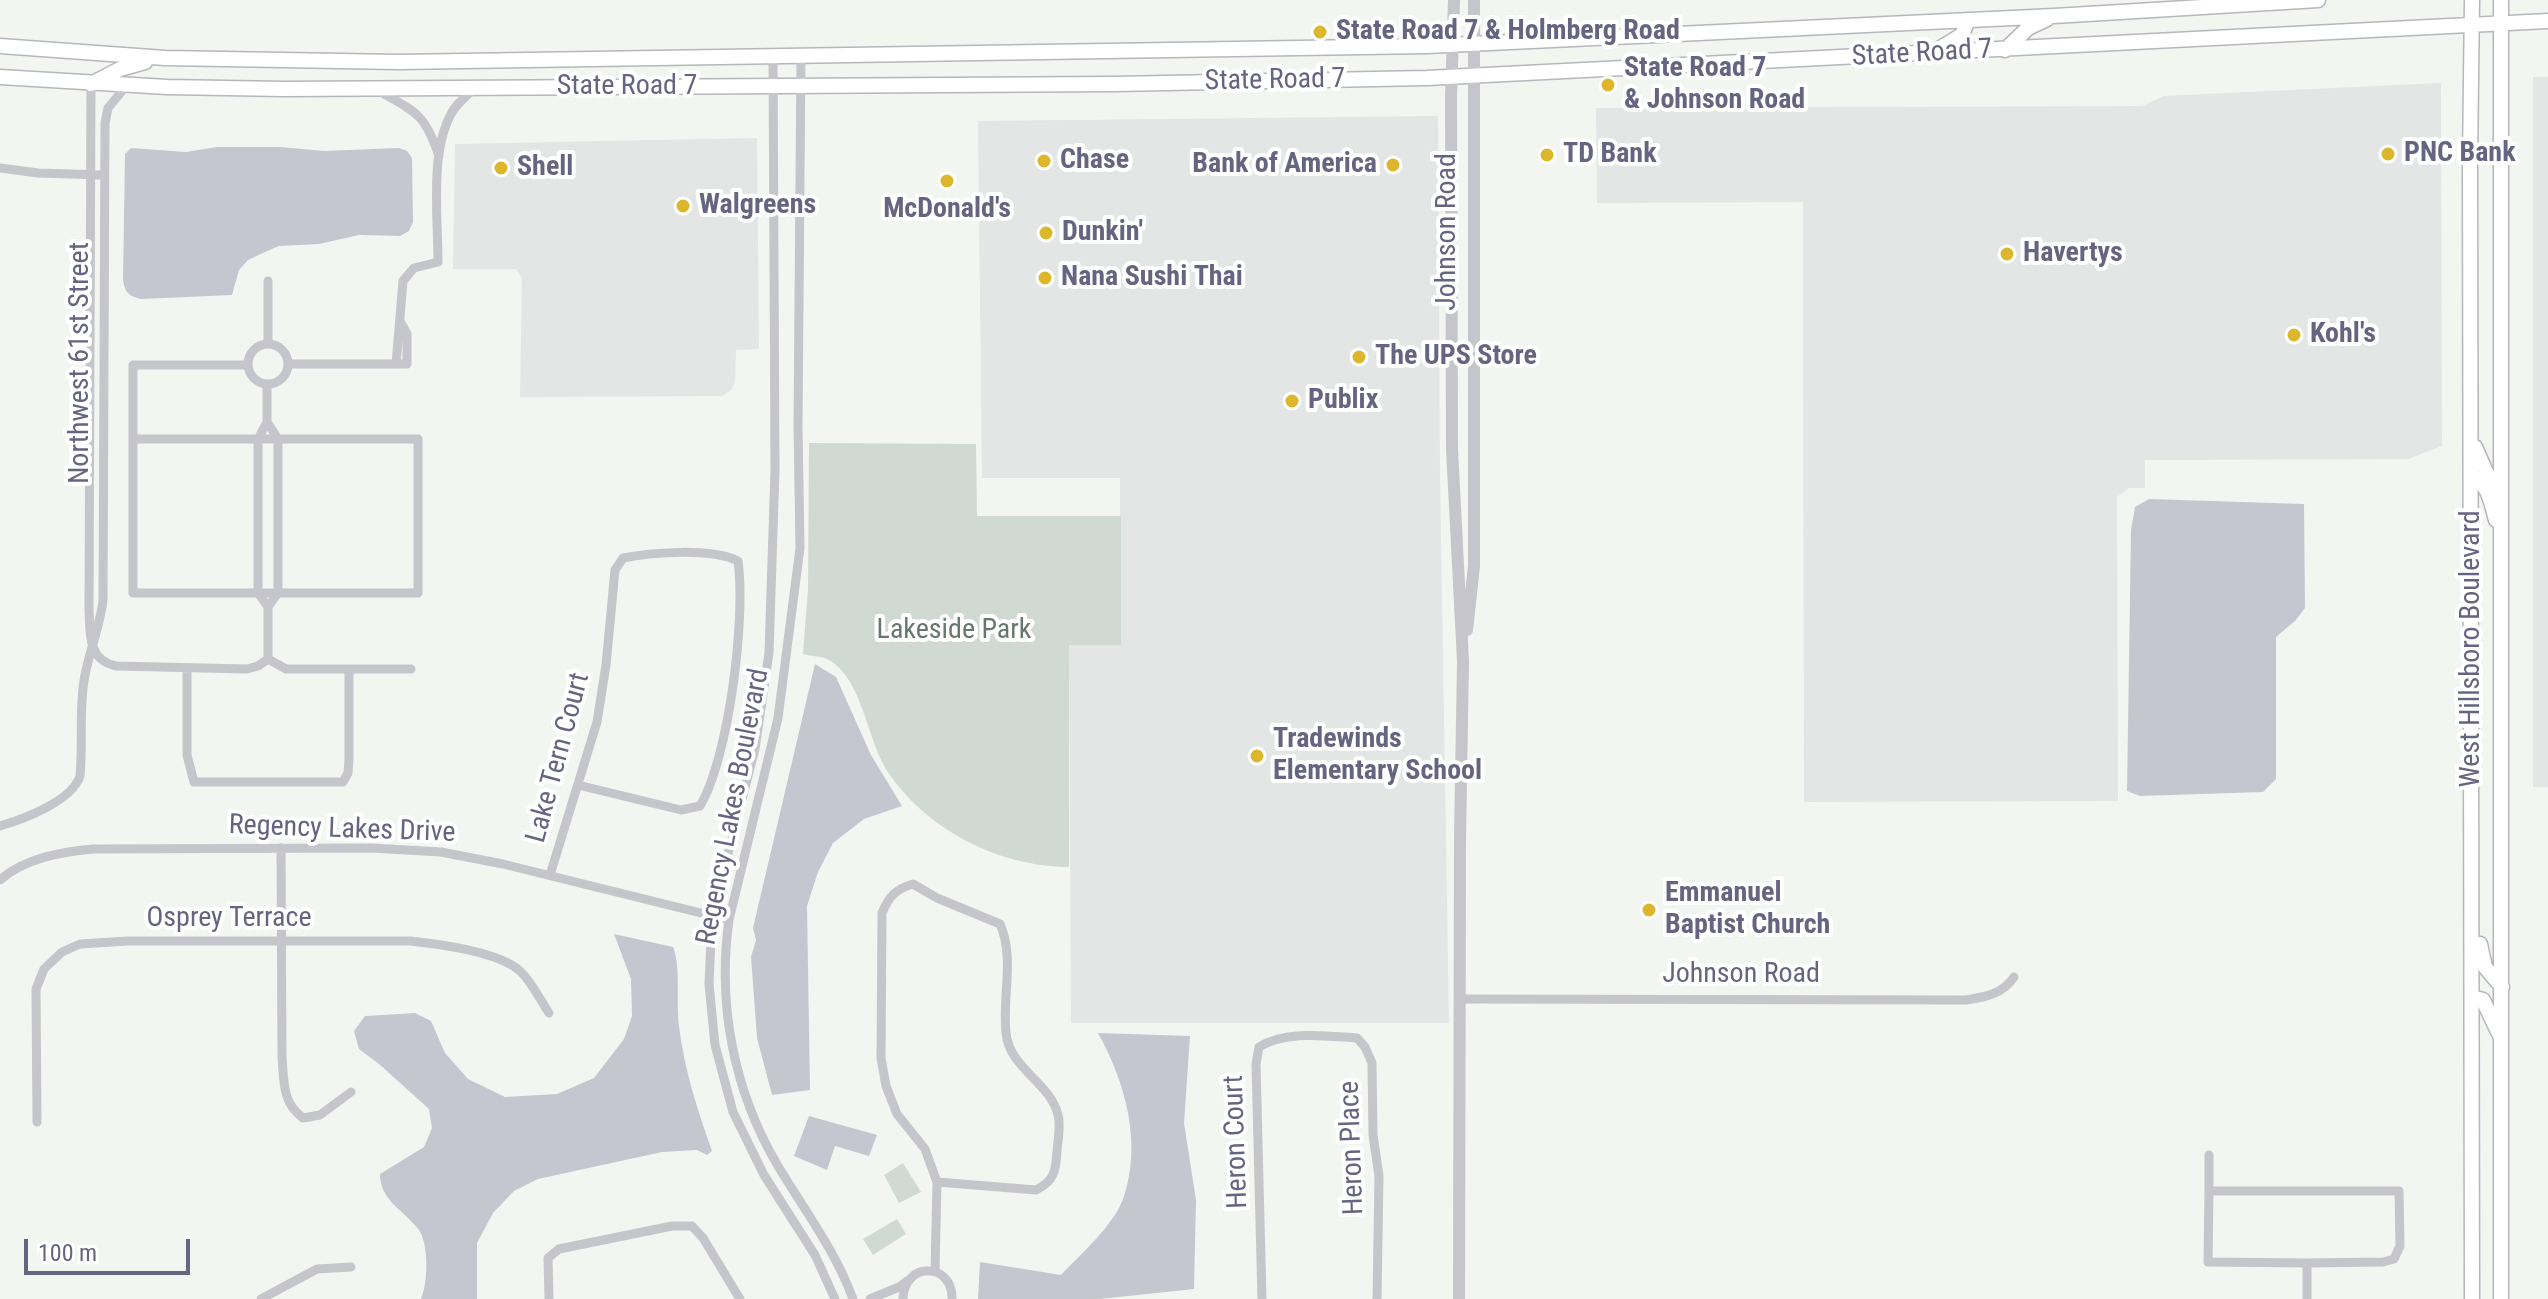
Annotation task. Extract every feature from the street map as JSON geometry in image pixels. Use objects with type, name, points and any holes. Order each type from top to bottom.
[{"type":"main road","name":"State Road 7","points":[[0,46],[165,58],[399,62],[1453,45],[2318,0]]},
{"type":"main road","name":"West Hillsboro Boulevard","points":[[2472,0],[2472,1299]]},
{"type":"main road","name":"West Hillsboro Boulevard","points":[[2501,0],[2501,1299]]},
{"type":"main road","points":[[2005,50],[2028,28],[2054,16]]},
{"type":"main road","points":[[1930,54],[1962,35],[1968,20]]},
{"type":"main road","name":"State Road 7","points":[[0,77],[229,89],[1192,83],[1452,76],[2548,21]]},
{"type":"main road","points":[[91,84],[129,65],[165,58]]},
{"type":"main road","points":[[2472,440],[2487,474],[2501,489]]},
{"type":"main road","points":[[2472,476],[2486,488],[2501,535]]},
{"type":"main road","points":[[2472,884],[2482,958],[2488,973],[2502,987]]},
{"type":"main road","points":[[2472,997],[2479,997],[2488,1007],[2502,1041]]},
{"type":"street","name":"Johnson Road","points":[[1454,0],[1453,480],[1463,661],[1459,1299]]},
{"type":"street","name":"Johnson Road","points":[[1463,661],[1474,566],[1474,0]]},
{"type":"street","name":"Regency Lakes Boulevard","points":[[801,55],[800,548],[778,718],[729,920],[726,947],[728,1025],[745,1095],[760,1135],[837,1260],[853,1299]]},
{"type":"street","name":"Regency Lakes Boulevard","points":[[773,56],[775,470],[769,653],[755,749],[712,916],[710,1013],[722,1080],[746,1141],[815,1255],[835,1299]]},
{"type":"street","name":"Northwest 61st Street","points":[[91,84],[91,646]]},
{"type":"street","name":"Northwest 61st Street","points":[[0,826],[62,798],[77,787],[82,756],[84,684],[103,600],[103,175],[106,113],[127,85]]},
{"type":"street","points":[[375,88],[417,112],[427,123],[439,156]]},
{"type":"street","points":[[288,364],[402,364],[407,334],[400,321],[403,281],[414,268],[438,262],[439,156],[451,113],[475,88]]},
{"type":"street","points":[[0,168],[38,173],[103,175]]},
{"type":"street","points":[[268,281],[268,344]]},
{"type":"street","points":[[268,344],[280,348],[288,364],[284,376],[273,384],[256,380],[248,365],[252,353],[268,344]]},
{"type":"street","points":[[133,439],[418,439],[418,593],[133,593],[133,439],[133,365],[248,365]]},
{"type":"street","points":[[267,384],[267,422],[258,439],[258,593],[268,607],[268,659]]},
{"type":"street","points":[[267,422],[278,439],[278,593],[268,607]]},
{"type":"street","points":[[1453,480],[1461,490],[1465,553],[1474,566]]},
{"type":"street","name":"Lake Tern Court","points":[[550,875],[597,722],[615,570],[623,558],[639,555],[723,554],[738,561],[741,581],[733,680],[724,734],[709,790],[700,806],[681,810],[578,785]]},
{"type":"street","points":[[91,646],[104,663],[116,666],[252,669],[268,659]]},
{"type":"street","points":[[268,659],[286,669],[411,669]]},
{"type":"street","points":[[187,668],[187,755],[194,782],[343,782],[348,773],[349,760],[349,669]]},
{"type":"street","points":[[281,848],[284,1090],[292,1110],[303,1118],[320,1115],[351,1092]]},
{"type":"street","name":"Regency Lakes Drive","points":[[0,880],[27,864],[62,852],[93,849],[281,848],[441,852],[550,875],[729,920]]},
{"type":"street","points":[[935,1271],[937,1182],[925,1149],[897,1114],[886,1086],[881,1058],[882,913],[888,898],[900,888],[913,884],[937,898],[1000,924],[1007,939],[1006,1035],[1011,1052],[1050,1097],[1058,1115],[1056,1173],[1046,1185],[1036,1190],[937,1182]]},
{"type":"street","name":"Osprey Terrace","points":[[37,1122],[36,989],[44,969],[62,952],[80,944],[102,941],[410,941],[447,945],[500,960],[520,971],[549,1013]]},
{"type":"street","name":"Johnson Road","points":[[1459,999],[1966,1000],[1989,996],[2008,986],[2014,977]]},
{"type":"street","name":"Heron Court","points":[[1262,1299],[1256,1064],[1259,1047],[1273,1038],[1318,1036]]},
{"type":"street","name":"Heron Place","points":[[1318,1036],[1357,1038],[1372,1063],[1372,1120],[1379,1176],[1377,1299]]},
{"type":"street","points":[[2209,1155],[2208,1262],[2383,1262],[2394,1259],[2400,1246],[2399,1191],[2209,1191]]},
{"type":"street","points":[[549,1299],[548,1258],[559,1249],[672,1226],[692,1226],[703,1238],[740,1299]]},
{"type":"street","points":[[2307,1263],[2307,1299]]},
{"type":"street","points":[[261,1299],[317,1269],[351,1267]]},
{"type":"street","points":[[870,1299],[899,1287],[912,1276],[927,1270],[935,1271],[948,1280],[952,1299]]},
{"type":"street","points":[[903,1299],[907,1282],[912,1276]]},
{"type":"shaded area","points":[[2533,77],[2548,77],[2548,787],[2533,787]]},
{"type":"shaded area","points":[[2441,83],[2442,446],[2408,459],[2145,460],[2145,488],[2129,488],[2117,497],[2118,801],[1804,802],[1803,202],[1597,203],[1596,108],[2142,106],[2164,96]]},
{"type":"shaded area","points":[[1438,116],[1449,1023],[1071,1023],[1069,645],[1120,644],[1120,478],[982,478],[978,121]]},
{"type":"shaded area","points":[[757,138],[759,349],[736,350],[735,382],[731,390],[722,396],[520,397],[522,278],[516,269],[453,269],[455,144]]},
{"type":"shaded area","points":[[217,147],[324,151],[399,148],[407,151],[412,158],[413,222],[409,231],[400,236],[359,235],[319,244],[279,246],[248,260],[239,270],[232,295],[141,299],[131,295],[126,291],[123,280],[125,154],[131,148],[186,152]]},
{"type":"shaded area","points":[[2149,499],[2304,504],[2305,608],[2276,637],[2276,779],[2263,792],[2140,796],[2127,791],[2131,530],[2135,507]]},
{"type":"shaded area","points":[[815,664],[836,677],[871,755],[902,806],[864,819],[833,843],[818,872],[807,906],[810,1090],[772,1095],[757,1038],[751,957],[756,940],[753,928]]},
{"type":"shaded area","points":[[614,934],[673,947],[684,1058],[712,1151],[707,1155],[697,1150],[662,1152],[538,1179],[514,1191],[493,1213],[477,1243],[477,1299],[421,1299],[425,1284],[425,1245],[419,1230],[388,1198],[380,1174],[424,1147],[432,1128],[429,1109],[359,1049],[354,1031],[365,1016],[415,1013],[431,1021],[445,1053],[468,1079],[505,1097],[557,1094],[594,1078],[624,1039],[632,1016],[631,979]]},
{"type":"shaded area","points":[[1098,1033],[1190,1036],[1184,1123],[1196,1200],[1194,1289],[1100,1299],[978,1299],[980,1262],[1061,1275],[1104,1229],[1123,1199],[1131,1157],[1128,1113],[1116,1071]]},
{"type":"shaded area","points":[[809,1116],[877,1135],[869,1156],[835,1146],[827,1170],[794,1156]]},
{"type":"green space","name":"Lakeside Park","points":[[809,443],[976,444],[977,516],[1121,516],[1121,645],[1069,645],[1069,867],[1043,865],[993,853],[946,829],[925,813],[906,795],[882,761],[849,680],[827,659],[803,654],[808,589]]},
{"type":"green space","points":[[903,1163],[921,1192],[899,1203],[884,1175]]},
{"type":"green space","points":[[897,1219],[906,1234],[873,1255],[863,1239]]},
{"type":"place","name":"State Road 7 & Holmberg Road","points":[[1320,32]]},
{"type":"place","name":"State Road 7 & Johnson Road","points":[[1608,85]]},
{"type":"place","name":"PNC Bank","points":[[2388,154]]},
{"type":"place","name":"TD Bank","points":[[1547,155]]},
{"type":"place","name":"Chase","points":[[1044,161]]},
{"type":"place","name":"Bank of America","points":[[1393,165]]},
{"type":"place","name":"Shell","points":[[501,168]]},
{"type":"place","name":"McDonald's","points":[[947,181]]},
{"type":"place","name":"Walgreens","points":[[683,206]]},
{"type":"place","name":"Dunkin'","points":[[1046,233]]},
{"type":"place","name":"Havertys","points":[[2007,254]]},
{"type":"place","name":"Nana Sushi Thai","points":[[1045,278]]},
{"type":"place","name":"Kohl's","points":[[2294,335]]},
{"type":"place","name":"The UPS Store","points":[[1359,357]]},
{"type":"place","name":"Publix","points":[[1292,401]]},
{"type":"place","name":"Tradewinds Elementary School","points":[[1257,756]]},
{"type":"place","name":"Emmanuel Baptist Church","points":[[1649,910]]}]
